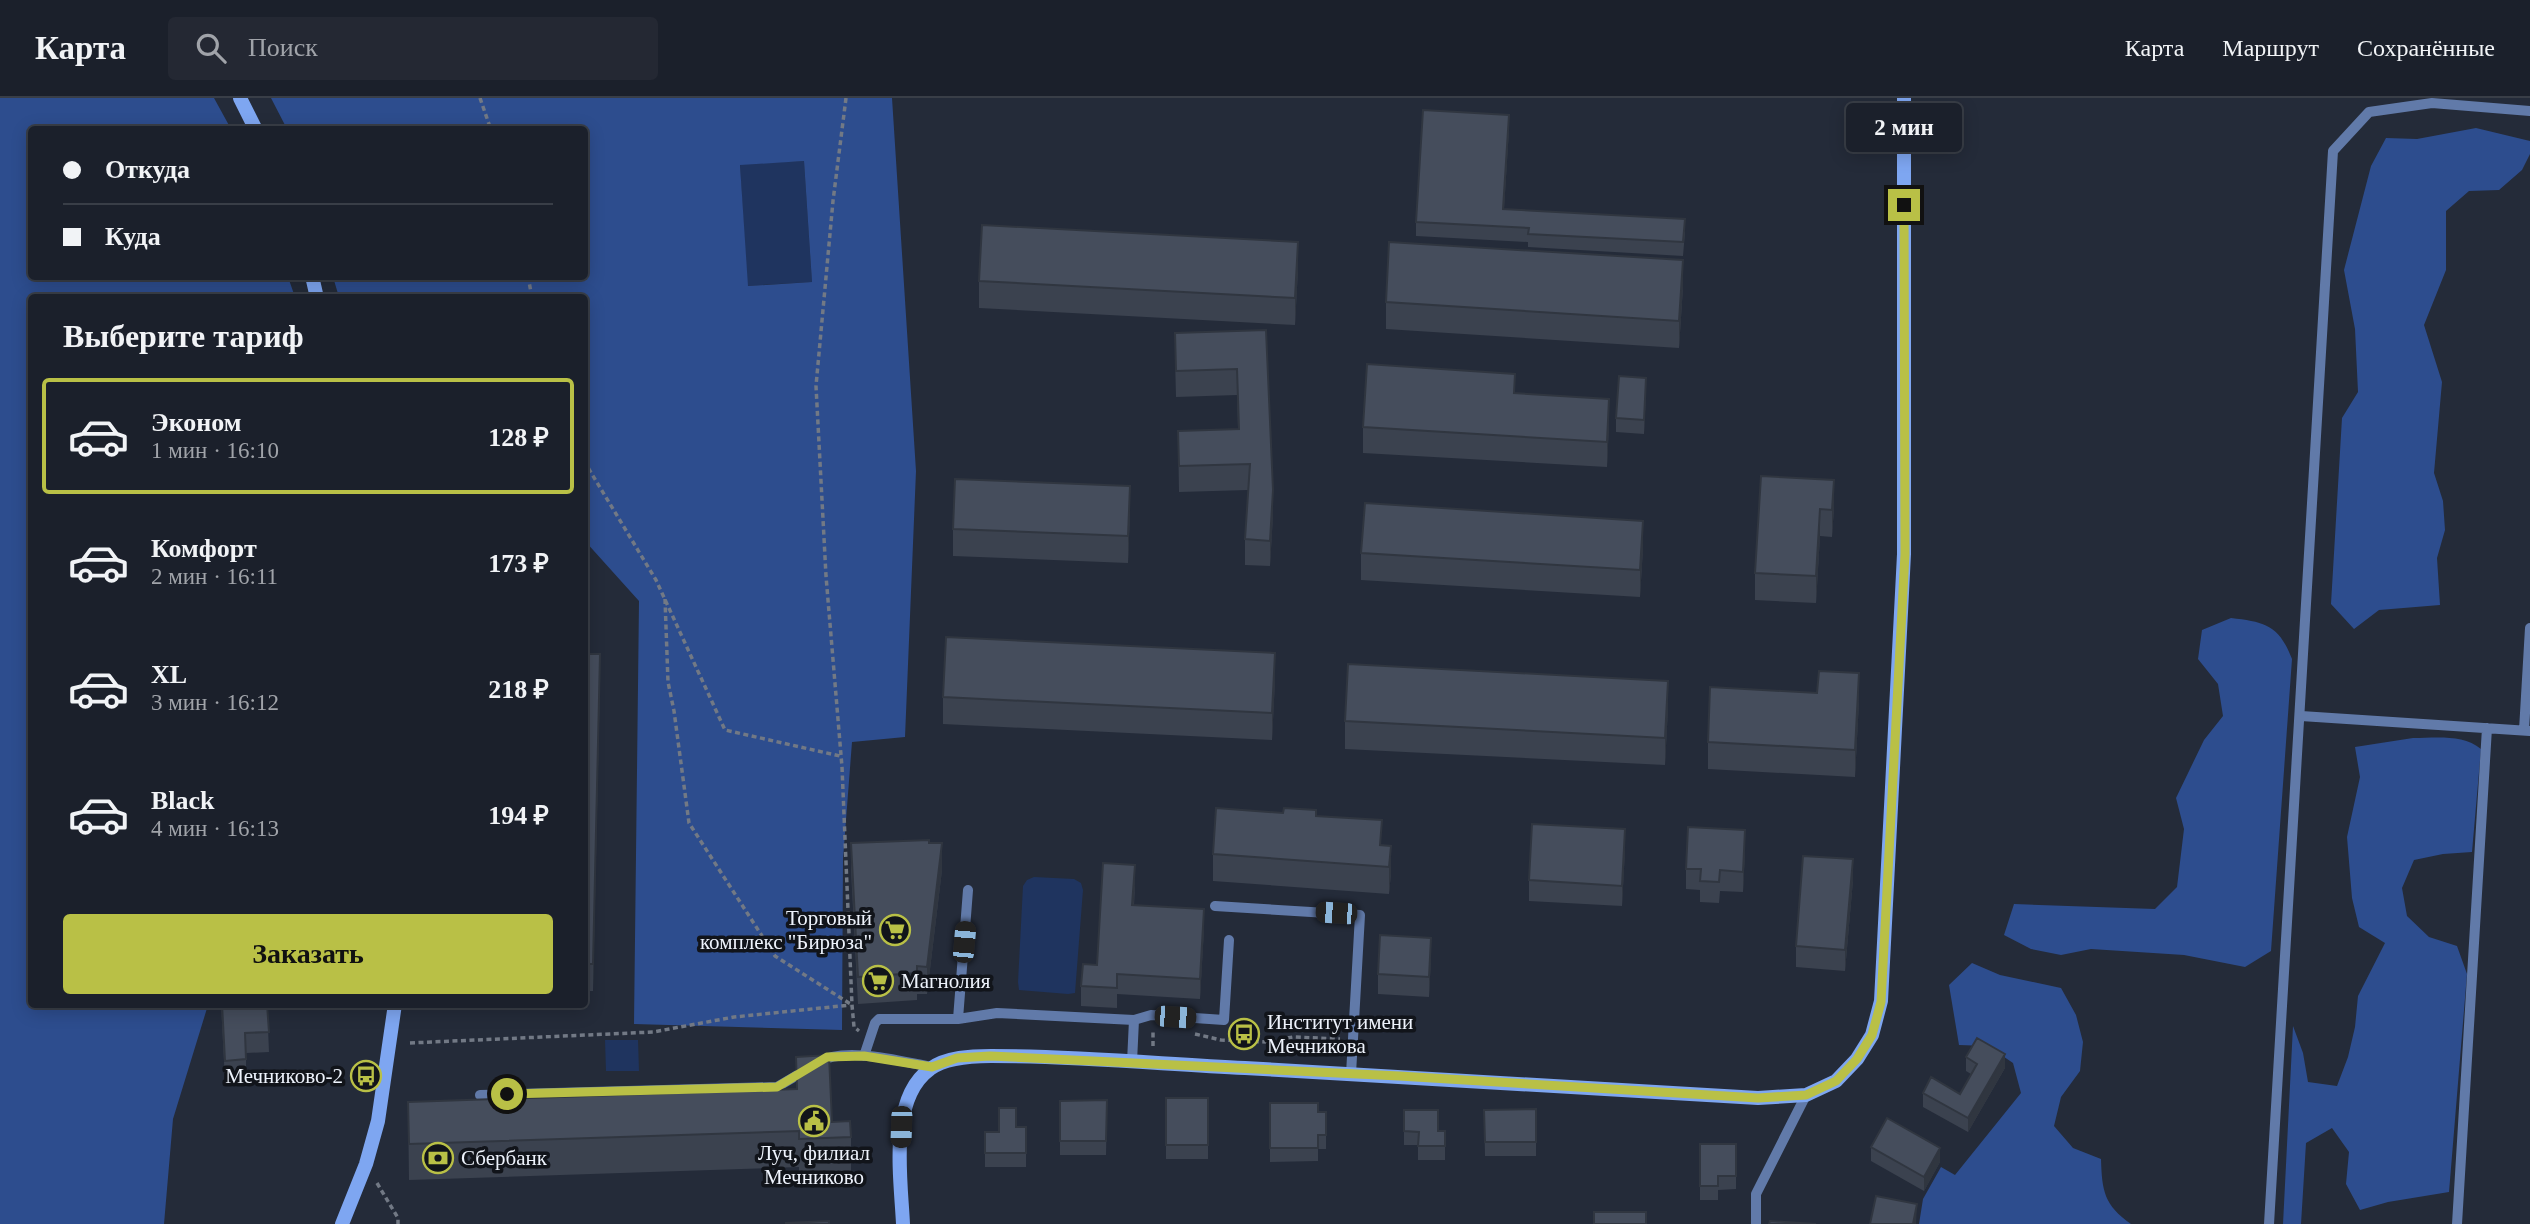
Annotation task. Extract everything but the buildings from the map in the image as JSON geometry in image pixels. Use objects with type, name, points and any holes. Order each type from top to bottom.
[{"type":"main road","points":[[240,98],[254,126]]},
{"type":"main road","points":[[903,1224],[901,1127],[907,1100],[919,1079],[932,1067],[957,1058],[990,1056],[1132,1062],[1758,1098],[1806,1095],[1836,1081],[1857,1059],[1872,1035],[1881,1002],[1905,554],[1904,98]]},
{"type":"main road","points":[[342,1224],[366,1164],[378,1121],[394,1008]]},
{"type":"lane","points":[[2269,1224],[2333,151],[2369,112],[2432,103],[2530,111]]},
{"type":"lane","points":[[2301,716],[2527,731],[2530,628]]},
{"type":"lane","points":[[2457,1224],[2487,728]]},
{"type":"lane","points":[[958,1018],[968,890]]},
{"type":"lane","points":[[1215,906],[1360,915],[1351,1073]]},
{"type":"lane","points":[[864,1056],[875,1023],[883,1018],[958,1018],[997,1013],[1134,1025],[1151,1015],[1224,1020],[1229,940]]},
{"type":"lane","points":[[1132,1062],[1134,1025]]},
{"type":"lane","points":[[480,1095],[777,1087],[827,1057],[864,1056],[932,1067]]},
{"type":"lane","points":[[1756,1224],[1756,1194],[1806,1095]]},
{"type":"path","points":[[480,98],[490,126]]},
{"type":"path","points":[[846,98],[832,201],[816,386],[826,576],[841,756],[852,1005],[854,1027],[871,1036]]},
{"type":"path","points":[[588,468],[656,580],[725,730],[841,756]]},
{"type":"path","points":[[665,598],[668,681],[689,823],[775,956],[852,1005]]},
{"type":"path","points":[[410,1043],[653,1032],[734,1017],[852,1005]]},
{"type":"path","points":[[1134,1025],[1153,1031],[1152,1051]]},
{"type":"path","points":[[1191,1033],[1221,1040],[1266,1042],[1293,1037],[1353,1040]]},
{"type":"path","points":[[366,1164],[398,1218],[398,1224]]},
{"type":"shaded area","points":[[0,98],[214,98],[229,126],[28,126],[28,280],[289,280],[294,294],[28,294],[28,1008],[207,1008],[173,1119],[164,1224],[0,1224]]},
{"type":"shaded area","points":[[271,98],[892,98],[916,471],[905,737],[852,742],[843,859],[842,1030],[634,1024],[639,601],[588,544],[588,294],[338,294],[334,280],[588,280],[588,126],[285,126]],"holes":[[[804,161],[812,282],[748,286],[740,165]]]},
{"type":"shaded area","points":[[2476,128],[2530,141],[2530,154],[2522,170],[2499,190],[2469,191],[2446,211],[2446,270],[2424,325],[2442,382],[2434,473],[2443,501],[2445,530],[2437,558],[2440,605],[2379,610],[2354,629],[2331,604],[2342,418],[2358,392],[2355,329],[2344,270],[2371,166],[2386,138],[2417,139]]},
{"type":"shaded area","points":[[804,161],[812,282],[747,286],[740,164]]},
{"type":"shaded area","points":[[2231,618],[2253,621],[2269,627],[2282,639],[2292,659],[2271,951],[2245,967],[2184,955],[2091,949],[2061,955],[2031,949],[2004,935],[2014,904],[2155,909],[2177,887],[2184,829],[2176,798],[2204,740],[2223,716],[2218,684],[2198,659],[2202,630]]},
{"type":"shaded area","points":[[2413,738],[2458,739],[2481,749],[2472,852],[2414,860],[2402,888],[2407,916],[2429,937],[2457,946],[2467,974],[2449,1192],[2388,1202],[2360,1210],[2346,1184],[2349,1152],[2332,1128],[2306,1143],[2301,1224],[2283,1224],[2293,1026],[2303,1053],[2308,1082],[2337,1086],[2355,1027],[2358,996],[2385,943],[2359,927],[2352,898],[2347,837],[2360,777],[2355,747]]},
{"type":"shaded area","points":[[1034,877],[1074,879],[1081,883],[1083,890],[1075,993],[1019,990],[1023,886],[1027,880]]},
{"type":"shaded area","points":[[1972,963],[2000,975],[2061,988],[2076,1015],[2083,1042],[2080,1071],[2061,1097],[2054,1126],[2073,1148],[2101,1159],[2106,1196],[2115,1210],[2131,1224],[1919,1224],[1923,1199],[1941,1167],[1955,1175],[2021,1093],[2013,1063],[1988,1046],[1959,1045],[1949,985]]},
{"type":"shaded area","points":[[605,1040],[638,1040],[639,1071],[606,1071]]},
{"type":"place","name":"Торговый комплекс \"Бирюза\"","points":[[895,930]]},
{"type":"place","name":"Магнолия","points":[[878,981]]},
{"type":"place","name":"Институт имени Мечникова","points":[[1244,1034]]},
{"type":"place","name":"Мечниково-2","points":[[366,1076]]},
{"type":"place","name":"Луч, филиал Мечниково","points":[[814,1121]]},
{"type":"place","name":"Сбербанк","points":[[438,1158]]},
{"type":"route","points":[[507,1094],[777,1087],[827,1057],[864,1056],[932,1067],[957,1058],[990,1056],[1399,1076],[1758,1098],[1806,1095],[1836,1081],[1857,1059],[1872,1035],[1881,1002],[1905,554],[1904,205]]}]
